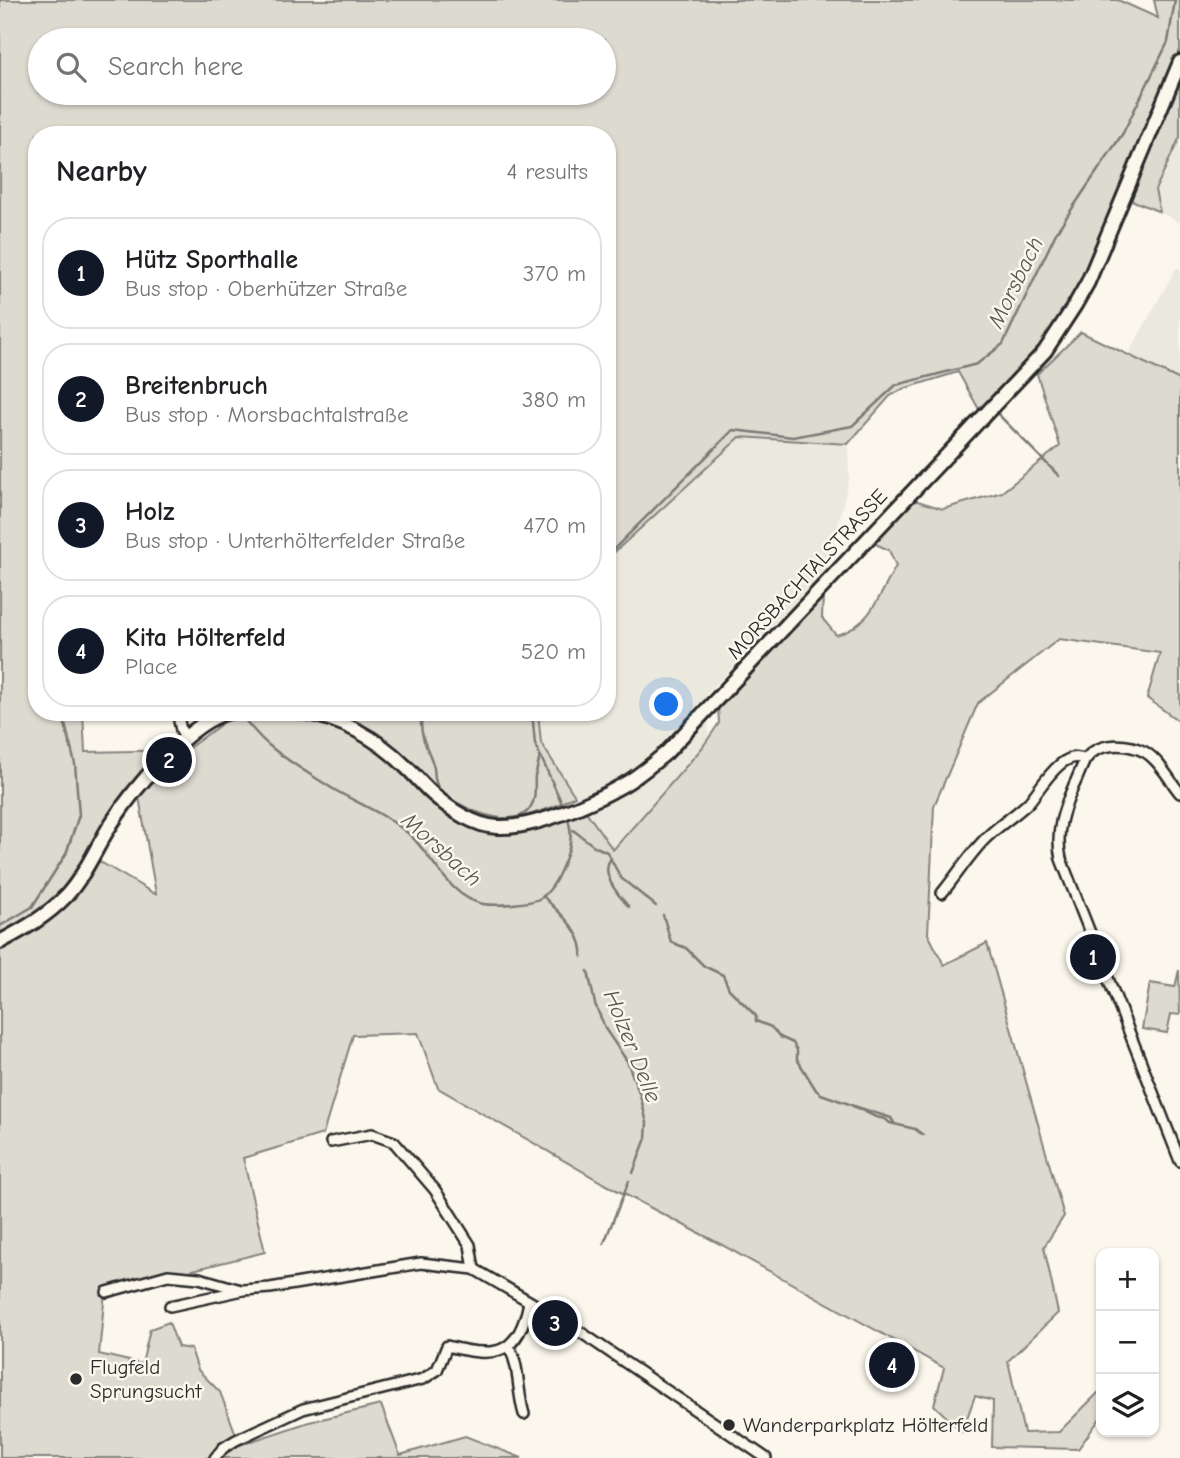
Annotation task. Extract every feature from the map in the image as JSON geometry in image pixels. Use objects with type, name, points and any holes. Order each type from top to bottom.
[{"type":"main road","name":"MORSBACHTALSTRASSE","points":[[337,721],[360,732],[399,760],[433,795],[462,815],[496,827],[513,825],[571,808],[623,785],[666,753],[1045,351],[1088,282],[1180,62]]},
{"type":"main road","points":[[0,942],[32,924],[66,896],[81,877],[122,808],[148,776],[207,721]]},
{"type":"street","points":[[179,721],[186,738]]},
{"type":"street","points":[[1180,793],[1148,754],[1122,745],[1105,747],[1085,760],[1062,813],[1058,837],[1061,859],[1180,1161]]},
{"type":"street","points":[[942,893],[984,841],[1027,803],[1065,761],[1075,757],[1085,760]]},
{"type":"street","points":[[331,1142],[372,1134],[394,1142],[435,1190],[470,1245],[474,1269]]},
{"type":"street","points":[[170,1306],[243,1290],[421,1264],[474,1269],[570,1325],[766,1458]]},
{"type":"street","points":[[107,1292],[169,1275],[199,1278],[243,1290]]},
{"type":"street","points":[[215,1458],[223,1448],[236,1440],[303,1409],[423,1379],[437,1370],[447,1346],[482,1351],[509,1346],[521,1333],[529,1302]]},
{"type":"street","points":[[509,1346],[517,1366],[518,1393],[524,1414]]},
{"type":"shaded area","points":[[0,0],[1118,0],[1158,18],[1154,0],[1180,0],[1180,50],[1074,296],[1052,333],[980,411],[958,372],[903,389],[890,396],[848,444],[740,437],[616,551],[616,126],[28,126],[28,721],[83,721],[85,752],[186,750],[220,725],[219,721],[539,721],[541,743],[575,796],[525,816],[532,830],[585,810],[613,850],[702,748],[719,723],[718,706],[823,596],[822,618],[836,635],[857,625],[866,617],[896,566],[889,550],[871,542],[914,500],[943,509],[1002,492],[1060,446],[1037,374],[1081,332],[1180,380],[1180,722],[1147,698],[1160,653],[1059,639],[978,703],[934,806],[928,934],[944,965],[987,943],[1064,1216],[1044,1247],[1058,1313],[1008,1361],[1024,1433],[1059,1432],[1096,1395],[1096,1424],[1078,1449],[992,1447],[993,1401],[975,1396],[962,1432],[934,1405],[944,1368],[722,1245],[603,1183],[438,1088],[418,1033],[353,1035],[323,1134],[243,1158],[265,1252],[105,1292],[99,1354],[142,1364],[150,1329],[169,1322],[178,1347],[191,1349],[198,1370],[220,1392],[240,1445],[309,1422],[381,1405],[400,1455],[465,1436],[522,1458],[0,1458]],"holes":[[[139,797],[156,894],[97,860]]]},
{"type":"shaded area","points":[[1180,78],[1180,137],[1155,190],[1160,212],[1131,200]]},
{"type":"shaded area","points":[[1180,137],[1180,223],[1160,212],[1154,190]]},
{"type":"shaded area","points":[[1176,268],[1180,268],[1180,380],[1128,355]]},
{"type":"shaded area","points":[[740,437],[848,444],[849,479],[828,567],[706,695],[709,734],[702,748],[613,850],[541,743],[539,721],[616,721],[616,551]]},
{"type":"shaded area","points":[[1179,970],[1180,1015],[1171,1014],[1167,1033],[1142,1029],[1150,983],[1175,987]]},
{"type":"waterway","name":"Morsbach","points":[[616,547],[733,430],[793,437],[852,426],[896,385],[977,364],[1003,344],[1057,231],[1123,133],[1168,42],[1175,0]]},
{"type":"waterway","points":[[995,411],[1059,476]]},
{"type":"waterway","name":"Morsbach","points":[[0,926],[32,907],[66,854],[79,815],[75,764],[64,721]]},
{"type":"waterway","name":"Morsbach","points":[[246,721],[262,739],[286,758],[402,829],[461,894],[483,904],[529,902],[546,893],[557,878],[569,848],[571,833],[567,817]]},
{"type":"waterway","name":"Morsbach","points":[[533,721],[535,744],[564,808]]},
{"type":"waterway","points":[[421,722],[422,735],[439,789],[457,803],[484,815],[511,818],[522,815],[530,808],[540,755]]},
{"type":"waterway","points":[[573,830],[607,852],[621,878],[656,906]]},
{"type":"waterway","points":[[611,858],[607,871],[609,878],[629,907]]},
{"type":"waterway","name":"Holzer Delle","points":[[544,897],[575,932],[582,948],[582,957]]},
{"type":"waterway","points":[[663,915],[671,942],[686,948],[704,966],[723,975],[729,989],[756,1016],[756,1021],[771,1027],[780,1037],[793,1043],[797,1050],[797,1059],[816,1090],[890,1123],[915,1129],[923,1135]]},
{"type":"waterway","name":"Holzer Delle","points":[[588,971],[595,1004],[606,1030],[627,1061],[647,1123],[646,1138],[633,1173]]},
{"type":"waterway","points":[[854,1106],[891,1118],[894,1123]]},
{"type":"waterway","name":"Holzer Delle","points":[[604,1243],[629,1181]]},
{"type":"place","name":"Breitenbruch","points":[[169,760]]},
{"type":"place","name":"Hütz Sporthalle","points":[[1093,957]]},
{"type":"place","name":"Holz","points":[[555,1323]]},
{"type":"place","name":"Kita Hölterfeld","points":[[892,1365]]},
{"type":"place","name":"Flugfeld Sprungsucht","points":[[76,1379]]},
{"type":"place","name":"Wanderparkplatz Hölterfeld","points":[[729,1425]]}]
